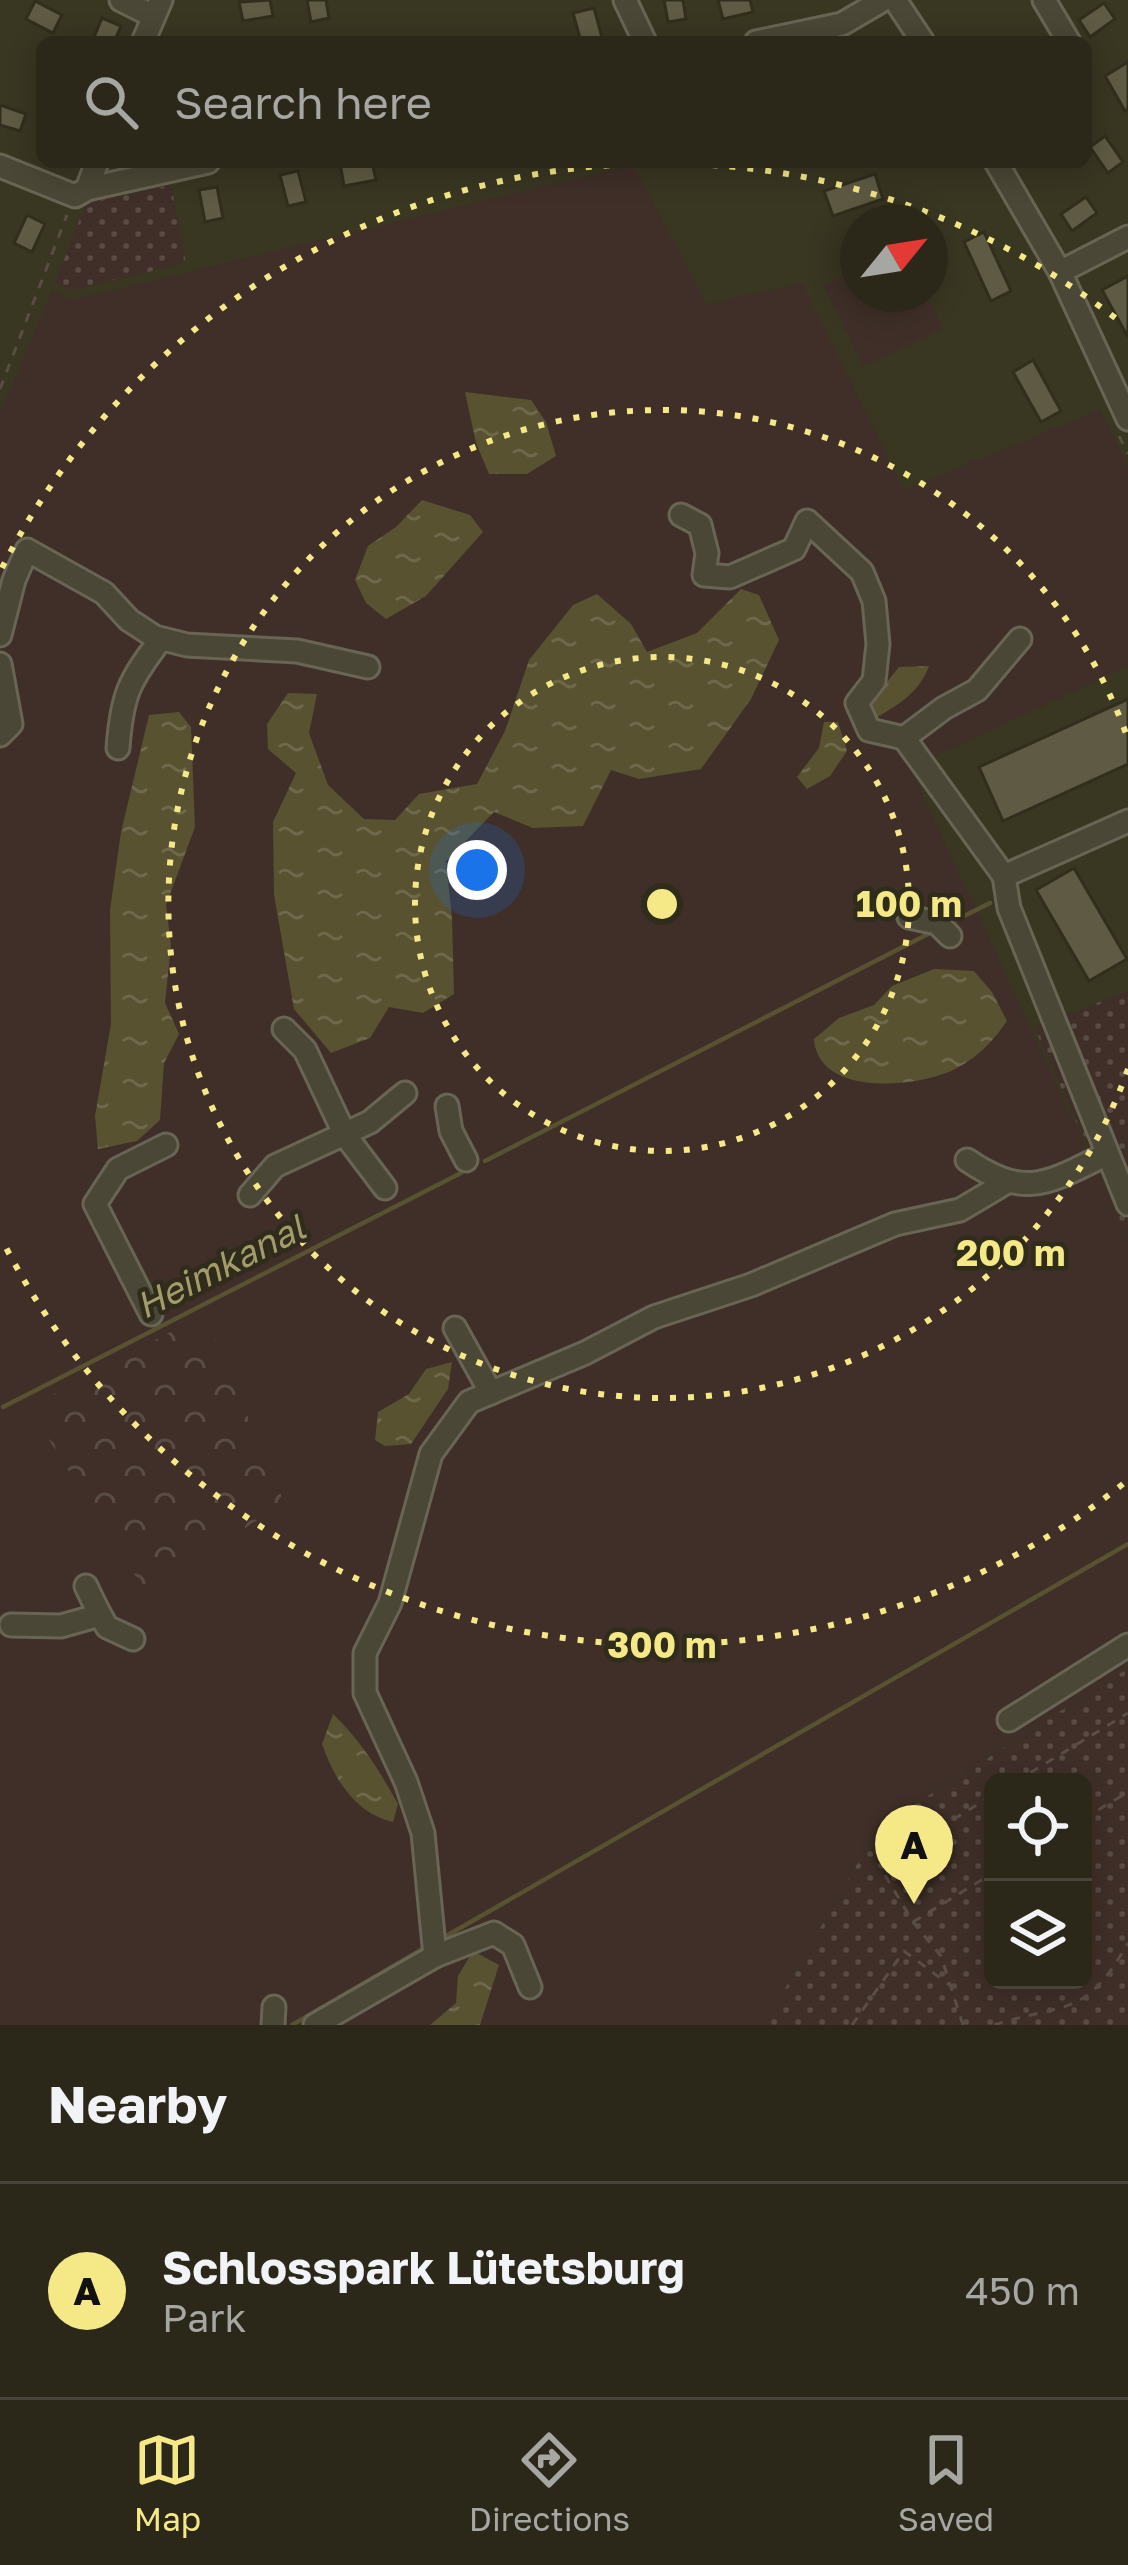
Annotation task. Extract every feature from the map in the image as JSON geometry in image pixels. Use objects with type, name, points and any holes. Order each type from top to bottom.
[{"type":"street","points":[[121,0],[157,8],[145,36]]},
{"type":"street","points":[[625,0],[642,36]]},
{"type":"street","points":[[785,36],[842,24],[883,0]]},
{"type":"street","points":[[895,0],[919,36]]},
{"type":"street","points":[[1044,0],[1066,36]]},
{"type":"street","points":[[0,166],[81,193],[183,168]]},
{"type":"street","points":[[81,193],[94,168]]},
{"type":"street","points":[[999,168],[1060,272],[1128,419]]},
{"type":"street","points":[[1060,272],[1128,237]]},
{"type":"street","points":[[681,515],[700,525],[706,553],[704,575],[730,578],[794,549],[807,521],[862,572],[874,601],[878,644],[874,681],[857,703],[869,730],[904,739],[1004,876],[1009,908],[1128,1204]]},
{"type":"street","points":[[0,635],[5,597],[27,550],[104,593],[129,620],[161,639],[187,645],[297,651],[368,667]]},
{"type":"street","points":[[118,748],[121,701],[136,671],[161,639]]},
{"type":"street","points":[[904,739],[944,707],[977,690],[1020,639]]},
{"type":"street","points":[[0,664],[11,724],[0,735]]},
{"type":"street","points":[[1004,876],[1128,821]]},
{"type":"street","points":[[909,917],[937,923],[950,936]]},
{"type":"street","points":[[284,1030],[304,1050],[344,1134],[385,1188]]},
{"type":"street","points":[[250,1195],[275,1166],[370,1122],[405,1093]]},
{"type":"street","points":[[447,1106],[466,1160]]},
{"type":"street","points":[[151,1314],[95,1204],[118,1169],[166,1145]]},
{"type":"street","points":[[967,1160],[998,1181],[1022,1184],[1061,1177],[1107,1154]]},
{"type":"street","points":[[434,1947],[422,1833],[406,1782],[364,1693],[365,1653],[390,1603],[431,1454],[469,1402],[585,1353],[654,1317],[751,1286],[895,1224],[960,1210],[1007,1182]]},
{"type":"street","points":[[454,1328],[491,1393]]},
{"type":"street","points":[[86,1586],[107,1627],[133,1639]]},
{"type":"street","points":[[11,1625],[61,1626],[93,1617],[97,1609]]},
{"type":"street","points":[[1009,1720],[1128,1645]]},
{"type":"street","points":[[315,2025],[434,1947],[494,1933],[513,1945],[530,1987]]},
{"type":"path","points":[[0,389],[81,193]]},
{"type":"path","points":[[1030,1773],[1128,1713]]},
{"type":"path","points":[[1092,1814],[1128,1792]]},
{"type":"path","points":[[963,2025],[941,1956],[913,1922],[879,1865],[984,1801]]},
{"type":"path","points":[[913,1922],[984,1879]]},
{"type":"path","points":[[994,2025],[1068,2008],[1088,1996],[1128,1943]]},
{"type":"path","points":[[851,2025],[904,1951],[952,1987]]},
{"type":"green space","points":[[635,168],[706,304],[802,283],[904,490],[1100,410],[1128,467],[1128,666],[910,768],[1128,1239],[1128,1667],[878,1827],[763,2025],[0,2025],[0,414],[52,291],[72,300]]},
{"type":"green space","points":[[171,185],[186,263],[71,290],[55,283],[86,203]]},
{"type":"green space","points":[[840,277],[840,312],[935,312],[943,329],[863,367],[824,285]]},
{"type":"green space","points":[[1128,991],[1128,1238],[1034,1027]]},
{"type":"green space","points":[[204,1314],[284,1502],[147,1594],[29,1408]]},
{"type":"green space","points":[[1128,1668],[1128,2025],[764,2025],[878,1828]]},
{"type":"water","points":[[465,392],[531,400],[546,422],[556,456],[527,474],[489,474],[476,443]]},
{"type":"water","points":[[422,500],[470,515],[483,532],[426,596],[386,619],[366,603],[355,580],[368,546],[396,527]]},
{"type":"water","points":[[741,589],[759,595],[779,640],[751,699],[701,769],[639,779],[611,770],[583,826],[533,828],[494,812],[446,861],[454,994],[423,1013],[389,1007],[370,1038],[331,1053],[294,1009],[274,895],[273,822],[296,773],[268,749],[267,724],[288,693],[317,694],[309,733],[328,785],[364,819],[395,820],[419,794],[477,784],[505,731],[529,660],[573,605],[597,594],[631,624],[647,652],[697,633]]},
{"type":"water","points":[[929,666],[920,684],[899,703],[874,719],[860,715],[899,667]]},
{"type":"water","points":[[179,712],[191,727],[195,827],[166,905],[171,945],[165,1003],[179,1034],[164,1063],[160,1120],[137,1141],[98,1149],[95,1116],[111,1024],[110,910],[121,832],[149,715]]},
{"type":"water","points":[[824,722],[838,722],[847,751],[830,776],[807,789],[797,777],[819,748]]},
{"type":"water","points":[[934,969],[974,971],[1007,1021],[975,1056],[934,1077],[892,1083],[849,1079],[819,1057],[814,1039],[839,1018],[874,1005],[892,986]]},
{"type":"water","points":[[452,1362],[448,1389],[411,1444],[385,1446],[375,1440],[378,1412],[409,1394],[426,1369]]},
{"type":"water","points":[[333,1714],[369,1756],[398,1804],[393,1822],[357,1803],[333,1770],[322,1744]]},
{"type":"water","points":[[473,1951],[499,1965],[480,2025],[430,2025],[456,2003],[458,1976]]},
{"type":"building","points":[[270,0],[273,16],[243,21],[239,2]]},
{"type":"building","points":[[307,0],[326,0],[329,18],[311,22]]},
{"type":"building","points":[[664,0],[683,0],[686,19],[668,22]]},
{"type":"building","points":[[718,0],[750,0],[753,12],[723,19]]},
{"type":"building","points":[[35,1],[62,15],[53,33],[26,19]]},
{"type":"building","points":[[1104,3],[1115,19],[1091,36],[1079,20]]},
{"type":"building","points":[[594,8],[602,36],[579,36],[573,13]]},
{"type":"building","points":[[102,18],[121,26],[117,36],[94,36]]},
{"type":"building","points":[[1128,62],[1128,109],[1125,111],[1105,76]]},
{"type":"building","points":[[0,105],[26,114],[20,131],[0,125]]},
{"type":"building","points":[[1105,136],[1123,162],[1108,173],[1092,146]]},
{"type":"building","points":[[341,168],[373,168],[376,180],[344,186]]},
{"type":"building","points":[[298,171],[306,202],[288,206],[280,175]]},
{"type":"building","points":[[875,174],[883,199],[840,204],[840,214],[833,216],[824,191]]},
{"type":"building","points":[[217,187],[223,218],[205,222],[199,190]]},
{"type":"building","points":[[1086,197],[1097,213],[1072,231],[1061,214]]},
{"type":"building","points":[[27,215],[45,224],[32,252],[14,243]]},
{"type":"building","points":[[984,232],[1011,291],[991,301],[964,242]]},
{"type":"building","points":[[1128,276],[1128,337],[1102,290]]},
{"type":"building","points":[[1033,360],[1061,411],[1041,422],[1013,372]]},
{"type":"building","points":[[1128,699],[1128,764],[1003,821],[979,767]]},
{"type":"building","points":[[1074,868],[1127,959],[1089,981],[1036,890]]},
{"type":"waterway","name":"Heimkanal","points":[[948,924],[990,903]]},
{"type":"waterway","name":"Heimkanal","points":[[485,1161],[932,932]]},
{"type":"waterway","name":"Heimkanal","points":[[3,1407],[461,1173]]},
{"type":"waterway","points":[[441,1939],[1128,1544]]},
{"type":"waterway","points":[[292,2025],[426,1947]]},
{"type":"place","name":"Schlosspark Lütetsburg","points":[[914,1904]]}]
